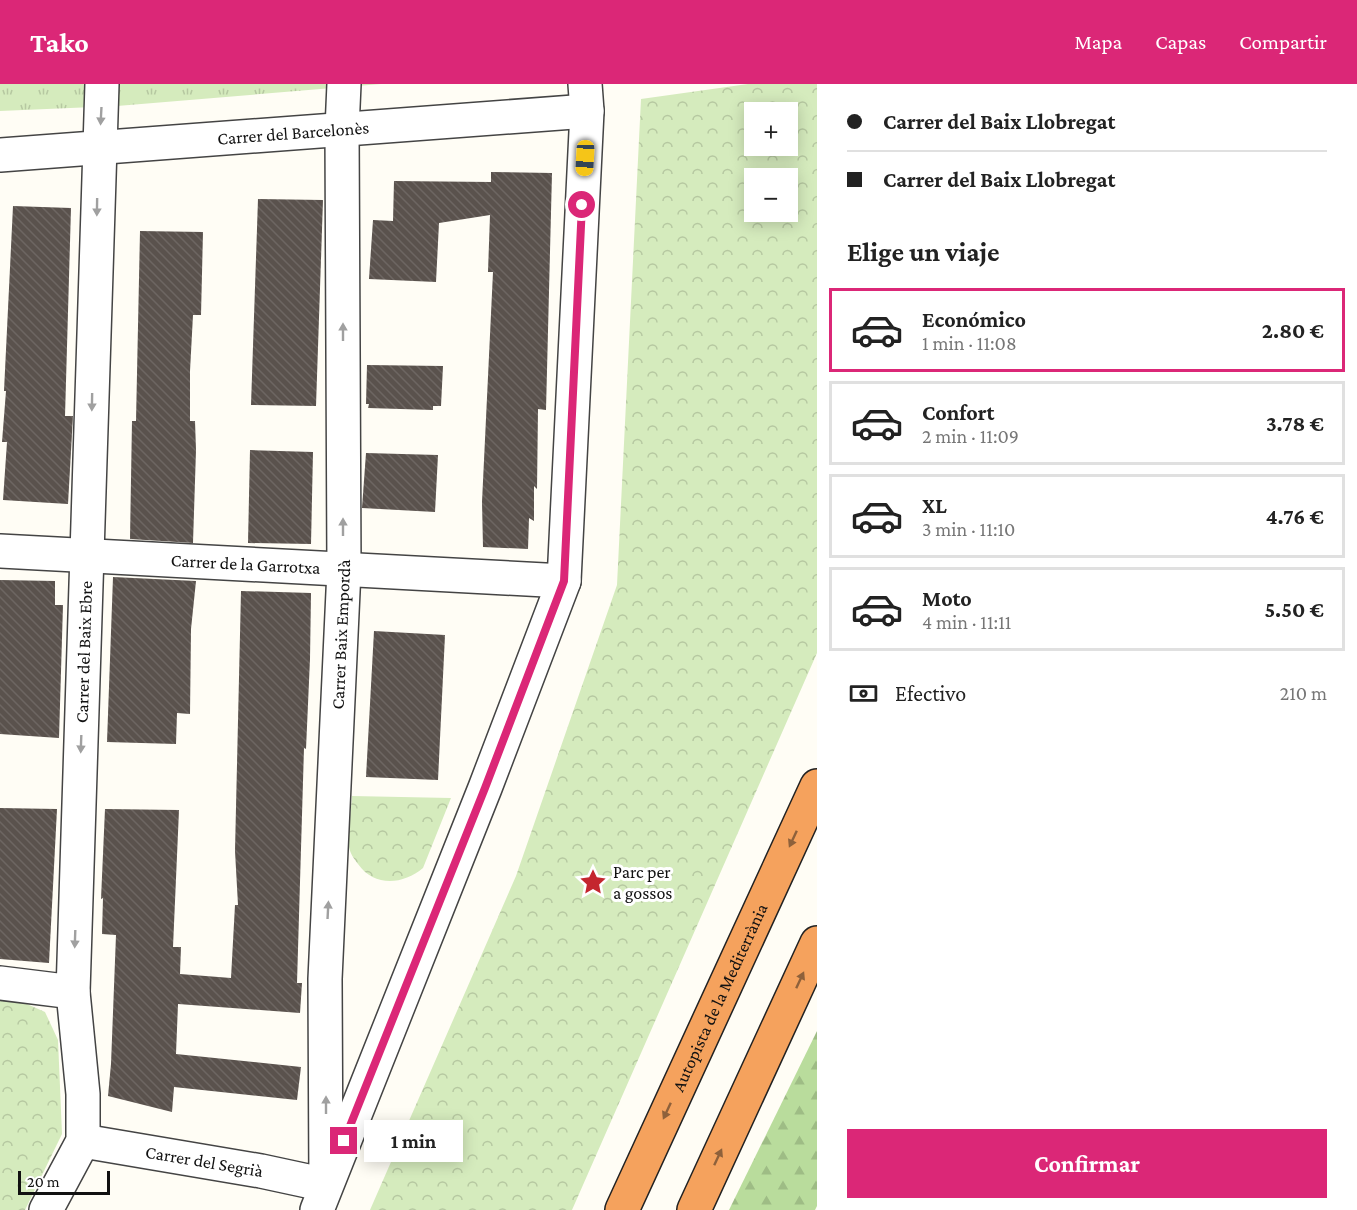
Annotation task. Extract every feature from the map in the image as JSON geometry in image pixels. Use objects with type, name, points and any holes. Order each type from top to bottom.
[{"type":"highway","name":"Autopista de la Mediterrània","points":[[622,1210],[817,786]]},
{"type":"highway","points":[[694,1210],[817,943]]},
{"type":"street","name":"Carrer del Baix Ebre","points":[[46,1210],[83,1141],[83,1094],[73,992],[102,84]]},
{"type":"street","name":"Carrer Baix Empordà","points":[[322,1197],[325,980],[344,570],[342,129],[344,84]]},
{"type":"street","name":"Carrer del Barcelonès","points":[[0,155],[342,129],[586,98]]},
{"type":"street","points":[[322,1197],[485,788],[564,581],[586,98]]},
{"type":"street","name":"Carrer de la Garrotxa","points":[[0,550],[564,581]]},
{"type":"street","points":[[0,983],[73,992]]},
{"type":"street","name":"Carrer del Segrià","points":[[83,1141],[261,1170],[322,1197]]},
{"type":"green space","points":[[0,84],[381,84],[117,106],[0,111]]},
{"type":"green space","points":[[748,84],[817,84],[817,653],[572,1210],[370,1210],[516,876],[617,585],[641,99]]},
{"type":"green space","points":[[352,796],[451,798],[423,868],[407,878],[389,881],[372,877],[365,871],[354,858],[349,847]]},
{"type":"green space","points":[[0,997],[11,997],[45,1012],[58,1040],[62,1134],[25,1210],[0,1210]]},
{"type":"green space","points":[[817,1031],[817,1206],[815,1210],[729,1210]]},
{"type":"building","points":[[491,172],[552,173],[546,410],[538,409],[537,489],[534,486],[534,521],[529,518],[528,549],[483,547],[482,502],[493,272],[488,272],[490,215],[439,223],[436,282],[369,279],[373,220],[393,221],[394,181],[491,182]]},
{"type":"building","points":[[258,199],[323,200],[316,406],[251,405]]},
{"type":"building","points":[[13,206],[71,208],[65,416],[73,416],[68,504],[3,500],[7,442],[2,442]]},
{"type":"building","points":[[140,231],[203,232],[201,315],[193,315],[190,371],[190,421],[195,421],[196,450],[193,543],[130,539],[132,421],[136,421]]},
{"type":"building","points":[[367,365],[443,366],[441,406],[433,406],[433,410],[368,408],[369,404],[366,404]]},
{"type":"building","points":[[250,450],[313,452],[311,544],[248,543]]},
{"type":"building","points":[[366,453],[438,455],[435,512],[362,508]]},
{"type":"building","points":[[113,577],[196,581],[191,629],[190,714],[177,713],[176,744],[107,742]]},
{"type":"building","points":[[0,580],[55,581],[55,605],[63,605],[59,738],[0,734]]},
{"type":"building","points":[[241,591],[311,593],[297,983],[302,983],[300,1013],[178,1004],[176,1054],[301,1067],[297,1100],[174,1087],[172,1112],[108,1096],[116,935],[102,934],[103,898],[101,899],[105,809],[179,810],[173,947],[181,947],[180,974],[231,978],[235,905],[238,905],[235,851]]},
{"type":"building","points":[[374,631],[445,635],[438,780],[366,777]]},
{"type":"building","points":[[0,808],[57,809],[49,963],[0,959]]},
{"type":"place","name":"Parc per a gossos","points":[[593,882]]},
{"type":"route","points":[[344,1141],[485,788],[564,581],[582,205]]}]
